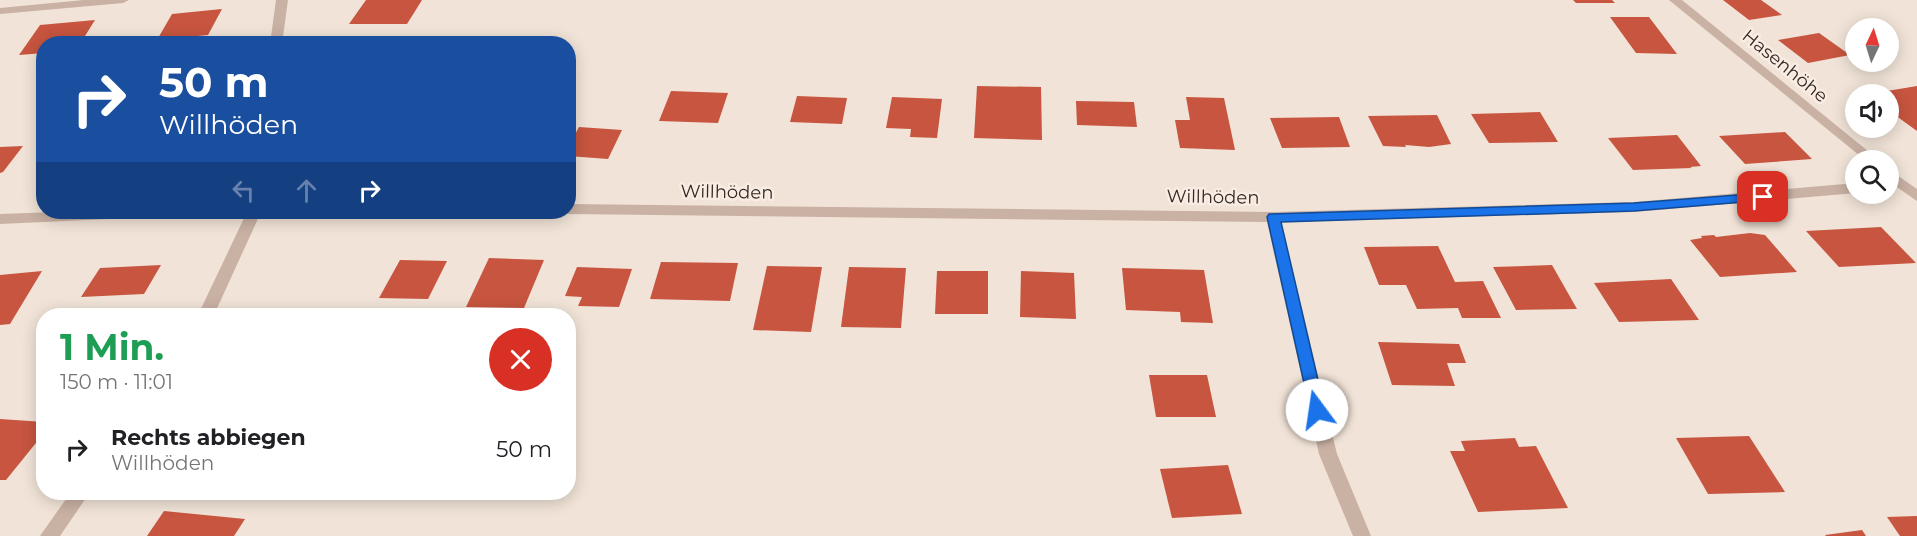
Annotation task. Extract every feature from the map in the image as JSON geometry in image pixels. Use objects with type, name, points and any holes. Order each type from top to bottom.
[{"type":"street","points":[[0,11],[123,0]]},
{"type":"street","points":[[277,36],[282,0]]},
{"type":"street","name":"Hasenhöhe","points":[[1675,0],[1861,150]]},
{"type":"street","points":[[1899,184],[1917,196]]},
{"type":"street","name":"Willhöden","points":[[576,209],[1273,217],[1634,207],[1845,189]]},
{"type":"street","points":[[0,219],[36,217]]},
{"type":"street","points":[[1273,217],[1328,454],[1362,536]]},
{"type":"street","points":[[209,308],[251,219]]},
{"type":"street","points":[[50,536],[75,500]]},
{"type":"building","points":[[366,0],[422,0],[407,24],[349,24]]},
{"type":"building","points":[[1573,0],[1612,0],[1615,3],[1576,3]]},
{"type":"building","points":[[1723,0],[1761,0],[1782,15],[1749,20]]},
{"type":"building","points":[[222,9],[208,35],[159,36],[172,14]]},
{"type":"building","points":[[1610,17],[1649,17],[1677,54],[1636,53]]},
{"type":"building","points":[[95,20],[85,36],[36,36],[36,54],[19,55],[40,25]]},
{"type":"building","points":[[1819,33],[1845,51],[1845,56],[1808,63],[1778,40]]},
{"type":"building","points":[[977,86],[1041,87],[1042,140],[974,138]]},
{"type":"building","points":[[1917,86],[1917,131],[1899,118],[1899,89]]},
{"type":"building","points":[[671,91],[728,93],[718,123],[659,121]]},
{"type":"building","points":[[797,96],[847,98],[842,124],[790,122]]},
{"type":"building","points":[[892,97],[942,99],[937,138],[910,137],[911,129],[886,128]]},
{"type":"building","points":[[1186,97],[1224,98],[1235,150],[1180,148],[1175,120],[1190,120]]},
{"type":"building","points":[[1076,101],[1134,102],[1137,127],[1077,125]]},
{"type":"building","points":[[1540,112],[1558,142],[1489,143],[1471,114]]},
{"type":"building","points":[[1437,115],[1451,144],[1429,147],[1383,146],[1368,116]]},
{"type":"building","points":[[1339,117],[1350,147],[1282,148],[1270,118]]},
{"type":"building","points":[[579,127],[622,130],[608,159],[576,157],[576,132]]},
{"type":"building","points":[[1785,132],[1812,159],[1745,164],[1719,136]]},
{"type":"building","points":[[1677,135],[1701,166],[1633,170],[1608,138]]},
{"type":"building","points":[[23,146],[3,172],[0,173],[0,147]]},
{"type":"building","points":[[1881,227],[1916,263],[1839,267],[1806,231]]},
{"type":"building","points":[[1750,233],[1765,235],[1797,272],[1720,277],[1690,240],[1702,238],[1701,236],[1714,235],[1716,237]]},
{"type":"building","points":[[1438,246],[1455,282],[1483,281],[1501,318],[1462,318],[1458,308],[1417,309],[1406,285],[1379,285],[1364,247]]},
{"type":"building","points":[[489,258],[544,260],[524,308],[466,307]]},
{"type":"building","points":[[400,260],[447,261],[428,299],[379,298]]},
{"type":"building","points":[[661,262],[738,263],[730,301],[650,299]]},
{"type":"building","points":[[161,265],[144,294],[81,297],[100,268]]},
{"type":"building","points":[[1552,265],[1577,309],[1516,310],[1493,267]]},
{"type":"building","points":[[767,266],[822,267],[811,332],[753,330]]},
{"type":"building","points":[[577,267],[632,269],[619,307],[578,306],[582,297],[565,296]]},
{"type":"building","points":[[849,267],[906,268],[901,328],[841,327]]},
{"type":"building","points":[[1122,268],[1204,270],[1213,323],[1181,322],[1180,312],[1126,310]]},
{"type":"building","points":[[42,271],[10,324],[0,325],[0,275]]},
{"type":"building","points":[[937,271],[988,271],[988,314],[935,314]]},
{"type":"building","points":[[1021,271],[1074,273],[1076,319],[1020,317]]},
{"type":"building","points":[[1671,279],[1699,320],[1619,322],[1594,283]]},
{"type":"building","points":[[1378,342],[1459,344],[1466,363],[1447,363],[1455,386],[1392,385]]},
{"type":"building","points":[[1149,375],[1207,375],[1216,417],[1156,417]]},
{"type":"building","points":[[0,419],[36,421],[36,443],[6,480],[0,480]]},
{"type":"building","points":[[1749,436],[1785,492],[1708,494],[1676,438]]},
{"type":"building","points":[[1515,438],[1519,447],[1536,446],[1568,508],[1478,512],[1450,451],[1465,451],[1461,441]]},
{"type":"building","points":[[1228,465],[1242,514],[1172,518],[1160,469]]},
{"type":"building","points":[[164,511],[245,519],[234,536],[147,536]]},
{"type":"building","points":[[1917,516],[1917,536],[1900,536],[1887,517]]},
{"type":"building","points":[[1862,530],[1866,536],[1825,535]]},
{"type":"route","points":[[1317,410],[1273,217],[1634,207],[1763,197]]}]
